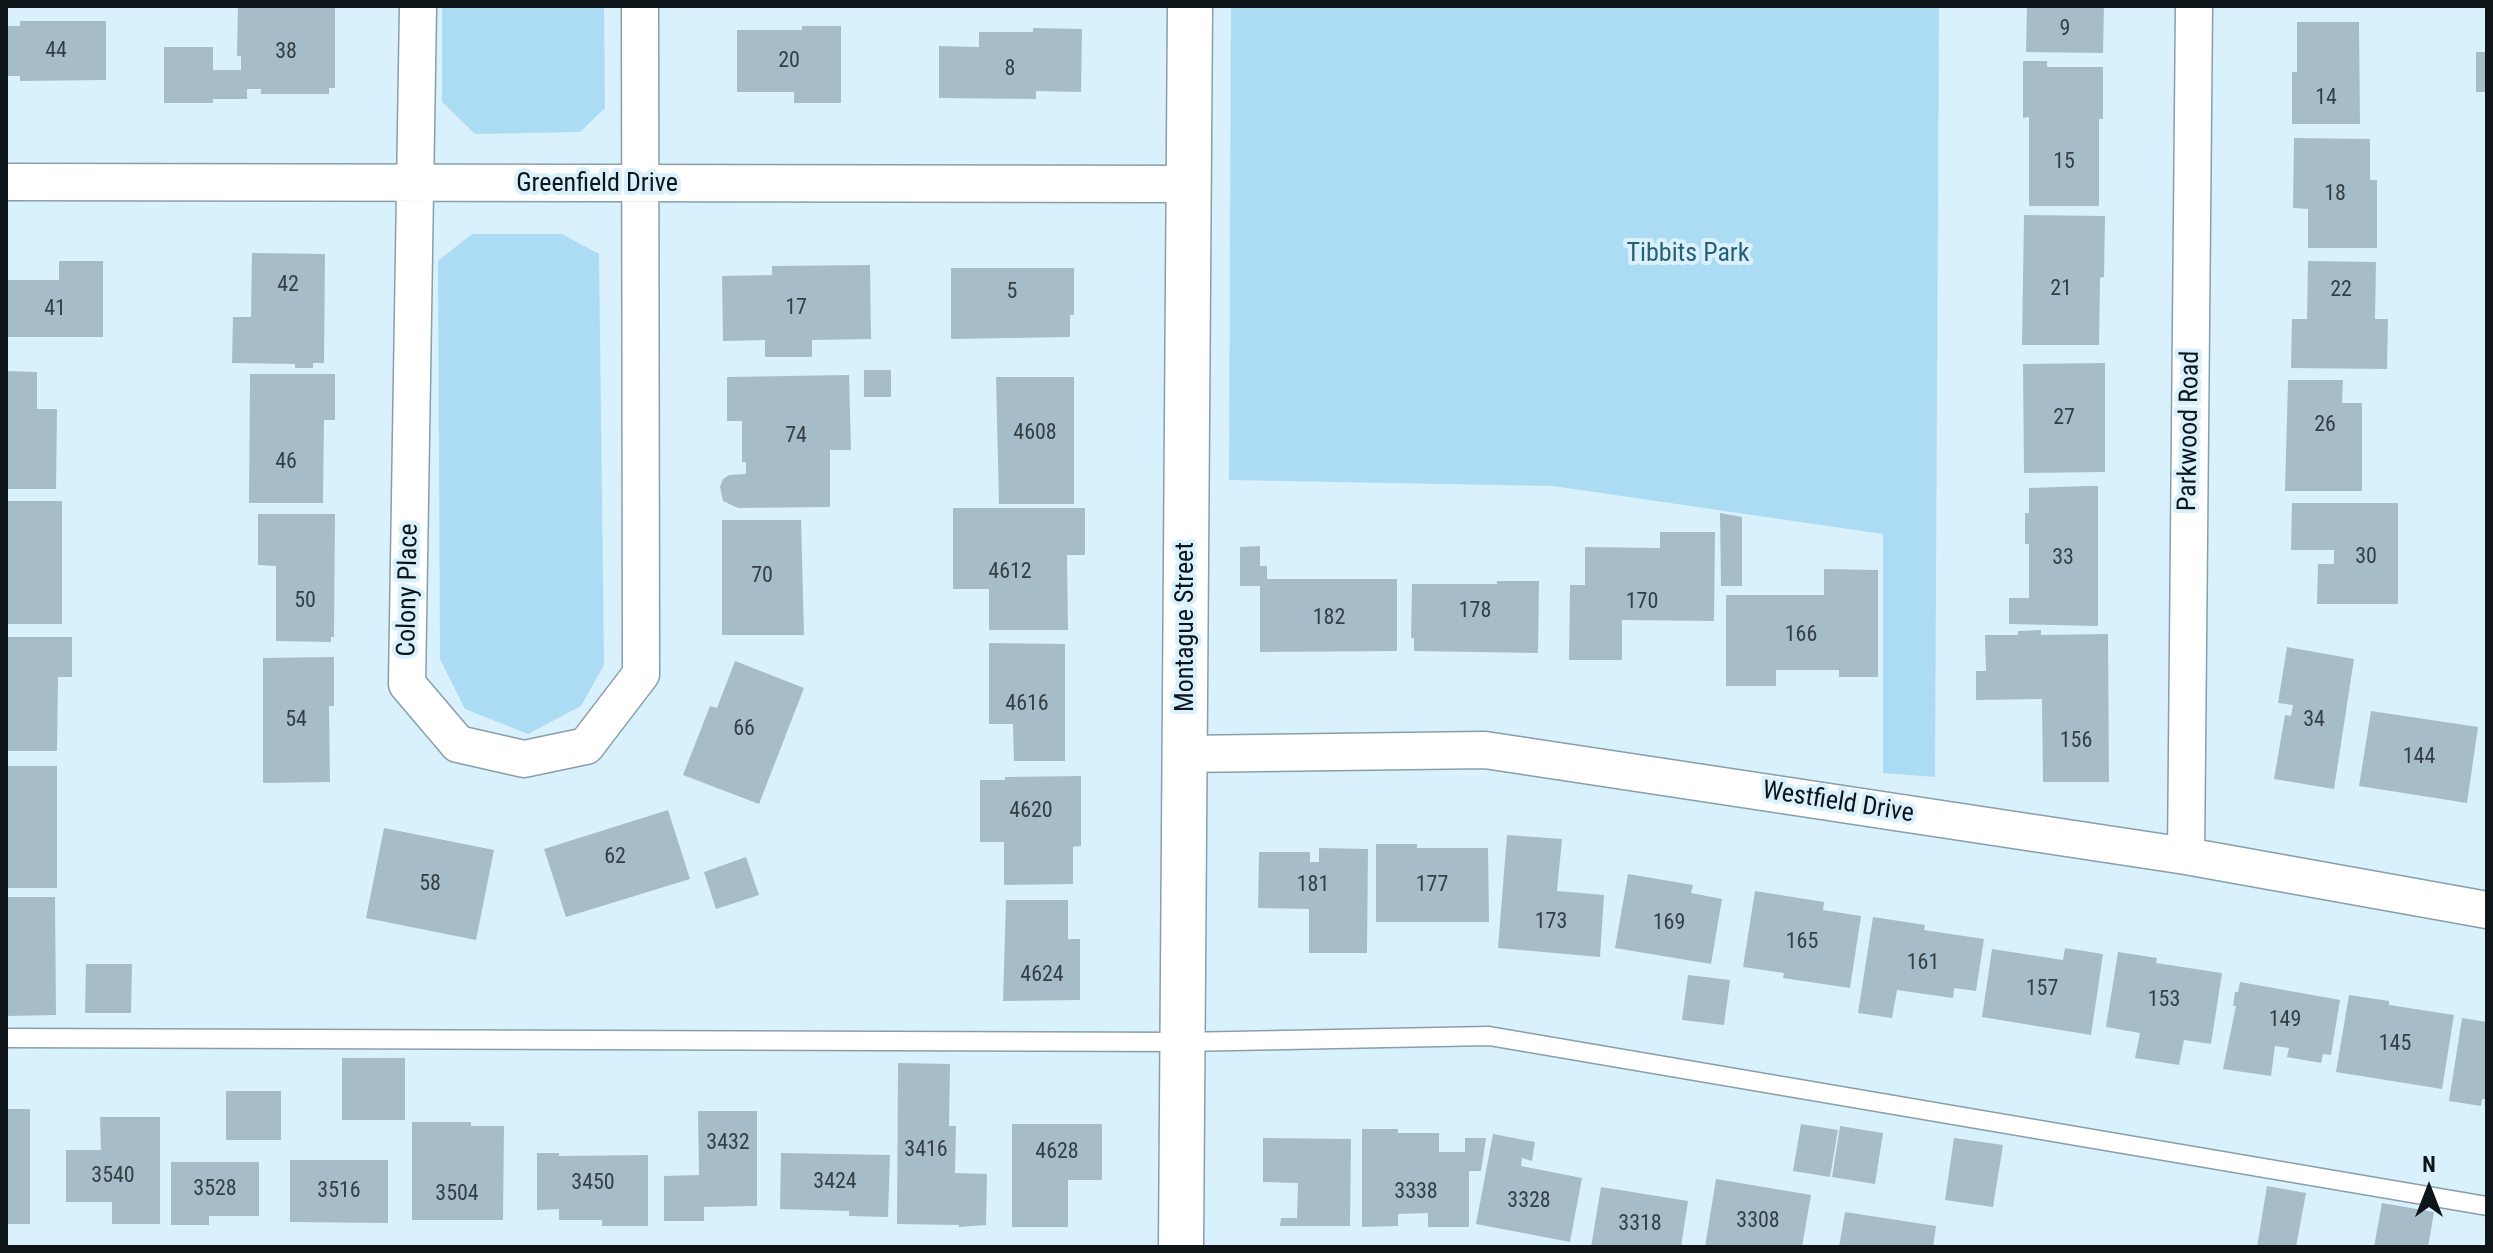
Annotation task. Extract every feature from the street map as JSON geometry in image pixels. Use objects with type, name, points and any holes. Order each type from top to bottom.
[{"type":"street","name":"Colony Place","points":[[418,6],[407,684],[458,744],[524,759],[586,746],[641,674],[640,6]]},
{"type":"street","name":"Montague Street","points":[[1181,1247],[1190,6]]},
{"type":"street","name":"Parkwood Road","points":[[2186,856],[2194,6]]},
{"type":"street","name":"Greenfield Drive","points":[[6,182],[1189,184]]},
{"type":"street","name":"Westfield Drive","points":[[1185,754],[1485,750],[2186,856],[2487,910]]},
{"type":"lane","points":[[6,1038],[1182,1042],[1489,1036],[2487,1206]]},
{"type":"green space","points":[[442,6],[604,6],[605,108],[580,132],[475,134],[442,102]]},
{"type":"green space","name":"Tibbits Park","points":[[1231,6],[1939,6],[1935,777],[1883,773],[1883,534],[1553,486],[1229,480]]},
{"type":"green space","points":[[472,234],[562,234],[599,254],[604,665],[581,706],[528,734],[465,709],[440,659],[438,261]]},
{"type":"building","points":[[238,6],[335,6],[335,88],[329,88],[329,94],[261,94],[261,89],[247,89],[247,99],[164,103],[164,47],[213,47],[213,70],[241,70],[241,56],[237,56]]},
{"type":"building","points":[[2027,6],[2104,6],[2103,53],[2026,52]]},
{"type":"building","points":[[20,21],[106,21],[106,80],[20,81],[20,76],[6,76],[6,26],[20,26]]},
{"type":"building","points":[[2297,22],[2359,22],[2360,124],[2292,124],[2292,72],[2297,72]]},
{"type":"building","points":[[802,26],[841,26],[841,103],[794,103],[794,92],[737,92],[737,30],[802,30]]},
{"type":"building","points":[[1033,28],[1082,29],[1081,92],[1036,91],[1036,99],[939,98],[939,46],[979,47],[979,32],[1033,32]]},
{"type":"building","points":[[2476,52],[2487,52],[2487,92],[2476,92]]},
{"type":"building","points":[[2023,61],[2047,61],[2047,67],[2103,67],[2103,119],[2099,119],[2099,206],[2029,206],[2029,117],[2023,118]]},
{"type":"building","points":[[2294,138],[2370,139],[2370,180],[2377,180],[2377,248],[2308,248],[2308,209],[2293,208]]},
{"type":"building","points":[[2024,215],[2105,216],[2099,345],[2022,345]]},
{"type":"building","points":[[252,253],[325,254],[324,363],[313,363],[313,368],[295,368],[295,364],[232,363],[233,317],[251,317]]},
{"type":"building","points":[[59,261],[103,261],[103,337],[6,337],[6,280],[59,280]]},
{"type":"building","points":[[2308,261],[2376,262],[2375,319],[2388,319],[2387,369],[2291,368],[2292,319],[2307,319]]},
{"type":"building","points":[[870,265],[871,339],[812,340],[812,357],[765,357],[765,340],[723,341],[722,276],[772,275],[772,266]]},
{"type":"building","points":[[951,268],[1074,268],[1074,315],[1070,315],[1070,337],[951,339]]},
{"type":"building","points":[[2105,363],[2105,472],[2024,473],[2023,364]]},
{"type":"building","points":[[864,370],[891,370],[891,397],[864,397]]},
{"type":"building","points":[[6,371],[37,372],[37,409],[57,409],[56,489],[6,489]]},
{"type":"building","points":[[250,374],[335,374],[335,420],[324,420],[323,503],[249,503]]},
{"type":"building","points":[[849,375],[851,450],[830,450],[830,507],[738,508],[723,501],[720,487],[723,479],[729,475],[746,474],[746,462],[742,462],[742,421],[727,421],[727,377]]},
{"type":"building","points":[[996,377],[1074,377],[1074,504],[999,504]]},
{"type":"building","points":[[2288,380],[2343,380],[2342,403],[2362,403],[2362,491],[2285,491]]},
{"type":"building","points":[[2098,486],[2098,626],[2009,624],[2009,598],[2029,598],[2029,544],[2025,544],[2025,513],[2029,513],[2029,488]]},
{"type":"building","points":[[6,501],[62,501],[62,624],[6,624]]},
{"type":"building","points":[[2292,503],[2398,503],[2398,604],[2317,604],[2318,564],[2334,564],[2334,550],[2291,550]]},
{"type":"building","points":[[953,508],[1085,508],[1085,555],[1067,555],[1068,630],[989,630],[989,589],[953,589]]},
{"type":"building","points":[[1720,513],[1742,517],[1742,586],[1721,586]]},
{"type":"building","points":[[258,514],[335,514],[334,637],[331,637],[331,642],[276,641],[276,566],[258,565]]},
{"type":"building","points":[[722,520],[801,520],[804,635],[722,635]]},
{"type":"building","points":[[1660,532],[1715,532],[1714,621],[1622,620],[1622,660],[1569,660],[1570,585],[1585,585],[1585,547],[1660,548]]},
{"type":"building","points":[[1260,546],[1260,566],[1267,566],[1267,579],[1397,579],[1397,651],[1260,652],[1260,586],[1240,586],[1240,547]]},
{"type":"building","points":[[1824,569],[1878,570],[1878,677],[1839,677],[1839,670],[1776,670],[1776,686],[1726,686],[1726,595],[1824,595]]},
{"type":"building","points":[[1497,581],[1539,581],[1538,653],[1414,651],[1414,638],[1411,638],[1412,584],[1497,584]]},
{"type":"building","points":[[2041,630],[2041,635],[2108,634],[2109,782],[2043,782],[2042,699],[1976,700],[1976,671],[1986,671],[1985,635],[2018,635],[2018,631]]},
{"type":"building","points":[[6,637],[72,637],[72,677],[58,677],[57,751],[6,751]]},
{"type":"building","points":[[989,643],[1065,644],[1065,761],[1014,761],[1013,724],[989,724]]},
{"type":"building","points":[[2287,647],[2354,659],[2334,789],[2274,779],[2285,715],[2291,716],[2293,705],[2278,703]]},
{"type":"building","points":[[334,657],[334,706],[329,706],[330,782],[263,783],[263,658]]},
{"type":"building","points":[[735,661],[804,688],[759,804],[683,775],[710,706],[717,708]]},
{"type":"building","points":[[2371,711],[2478,727],[2467,803],[2359,786]]},
{"type":"building","points":[[6,766],[57,766],[57,888],[6,888]]},
{"type":"building","points":[[1081,776],[1081,846],[1073,847],[1073,884],[1004,885],[1004,842],[980,842],[980,780]]},
{"type":"building","points":[[668,810],[690,879],[566,917],[544,849]]},
{"type":"building","points":[[384,828],[494,850],[476,940],[366,918]]},
{"type":"building","points":[[1507,835],[1562,839],[1557,891],[1604,895],[1600,957],[1498,948]]},
{"type":"building","points":[[1376,844],[1417,844],[1417,848],[1488,848],[1489,922],[1376,922]]},
{"type":"building","points":[[1319,848],[1368,849],[1367,953],[1309,953],[1309,909],[1258,908],[1259,852],[1310,852],[1310,862],[1319,862]]},
{"type":"building","points":[[746,857],[759,895],[716,909],[704,872]]},
{"type":"building","points":[[1628,874],[1693,885],[1691,893],[1722,899],[1711,964],[1615,948]]},
{"type":"building","points":[[1755,891],[1824,902],[1823,910],[1861,916],[1850,988],[1783,978],[1784,973],[1743,967]]},
{"type":"building","points":[[6,897],[55,897],[56,1015],[6,1016]]},
{"type":"building","points":[[1006,900],[1068,900],[1068,939],[1080,939],[1080,1000],[1003,1001]]},
{"type":"building","points":[[1873,917],[1925,925],[1924,930],[1984,939],[1976,991],[1954,988],[1953,998],[1897,990],[1892,1018],[1858,1013]]},
{"type":"building","points":[[2065,948],[2103,954],[2091,1035],[1982,1017],[1992,949],[2063,960]]},
{"type":"building","points":[[2118,952],[2157,958],[2156,963],[2222,973],[2211,1044],[2184,1040],[2179,1065],[2135,1058],[2140,1033],[2106,1027]]},
{"type":"building","points":[[86,964],[132,964],[131,1013],[85,1013]]},
{"type":"building","points":[[1688,975],[1730,980],[1724,1025],[1682,1020]]},
{"type":"building","points":[[2240,982],[2340,1000],[2331,1055],[2323,1054],[2321,1063],[2287,1057],[2289,1048],[2275,1046],[2271,1076],[2223,1069],[2236,1006],[2233,1006],[2235,992],[2238,992]]},
{"type":"building","points":[[2349,995],[2454,1015],[2442,1089],[2336,1072]]},
{"type":"building","points":[[2462,1018],[2487,1022],[2487,1099],[2482,1099],[2481,1106],[2449,1101]]},
{"type":"building","points":[[342,1058],[405,1058],[405,1120],[342,1120]]},
{"type":"building","points":[[898,1063],[950,1064],[949,1126],[956,1126],[955,1173],[987,1174],[986,1225],[897,1224]]},
{"type":"building","points":[[226,1091],[281,1091],[281,1140],[226,1140]]},
{"type":"building","points":[[6,1109],[30,1109],[30,1224],[6,1224]]},
{"type":"building","points":[[698,1111],[757,1111],[757,1206],[704,1207],[704,1221],[664,1221],[664,1176],[699,1175]]},
{"type":"building","points":[[100,1117],[160,1117],[160,1224],[112,1224],[112,1202],[66,1202],[66,1150],[101,1150]]},
{"type":"building","points":[[412,1122],[471,1122],[471,1126],[504,1126],[503,1220],[412,1220]]},
{"type":"building","points":[[1012,1124],[1102,1124],[1102,1180],[1068,1180],[1068,1227],[1012,1227]]},
{"type":"building","points":[[1801,1124],[1838,1130],[1830,1177],[1793,1171]]},
{"type":"building","points":[[1840,1126],[1883,1133],[1875,1184],[1832,1177]]},
{"type":"building","points":[[1362,1129],[1439,1133],[1439,1152],[1465,1152],[1465,1138],[1486,1138],[1481,1171],[1469,1171],[1469,1227],[1428,1227],[1428,1213],[1398,1214],[1398,1226],[1362,1227]]},
{"type":"building","points":[[1493,1134],[1535,1142],[1532,1161],[1522,1158],[1521,1166],[1582,1178],[1570,1242],[1476,1224]]},
{"type":"building","points":[[1263,1138],[1351,1139],[1350,1226],[1280,1226],[1281,1218],[1297,1218],[1298,1183],[1263,1182]]},
{"type":"building","points":[[1954,1138],[2003,1145],[1993,1207],[1945,1200]]},
{"type":"building","points":[[537,1153],[559,1153],[559,1156],[648,1155],[648,1226],[602,1226],[602,1220],[559,1220],[559,1209],[537,1210]]},
{"type":"building","points":[[781,1153],[890,1155],[888,1217],[849,1216],[849,1211],[780,1209]]},
{"type":"building","points":[[290,1160],[388,1160],[388,1223],[290,1222]]},
{"type":"building","points":[[171,1162],[259,1162],[259,1216],[209,1216],[209,1225],[171,1225]]},
{"type":"building","points":[[1716,1179],[1811,1195],[1802,1247],[1705,1247]]},
{"type":"building","points":[[2267,1186],[2306,1193],[2296,1247],[2257,1247]]},
{"type":"building","points":[[1601,1187],[1688,1201],[1681,1247],[1591,1247]]},
{"type":"building","points":[[2382,1203],[2434,1212],[2428,1247],[2374,1247]]},
{"type":"building","points":[[1845,1212],[1936,1226],[1933,1247],[1839,1247]]}]
